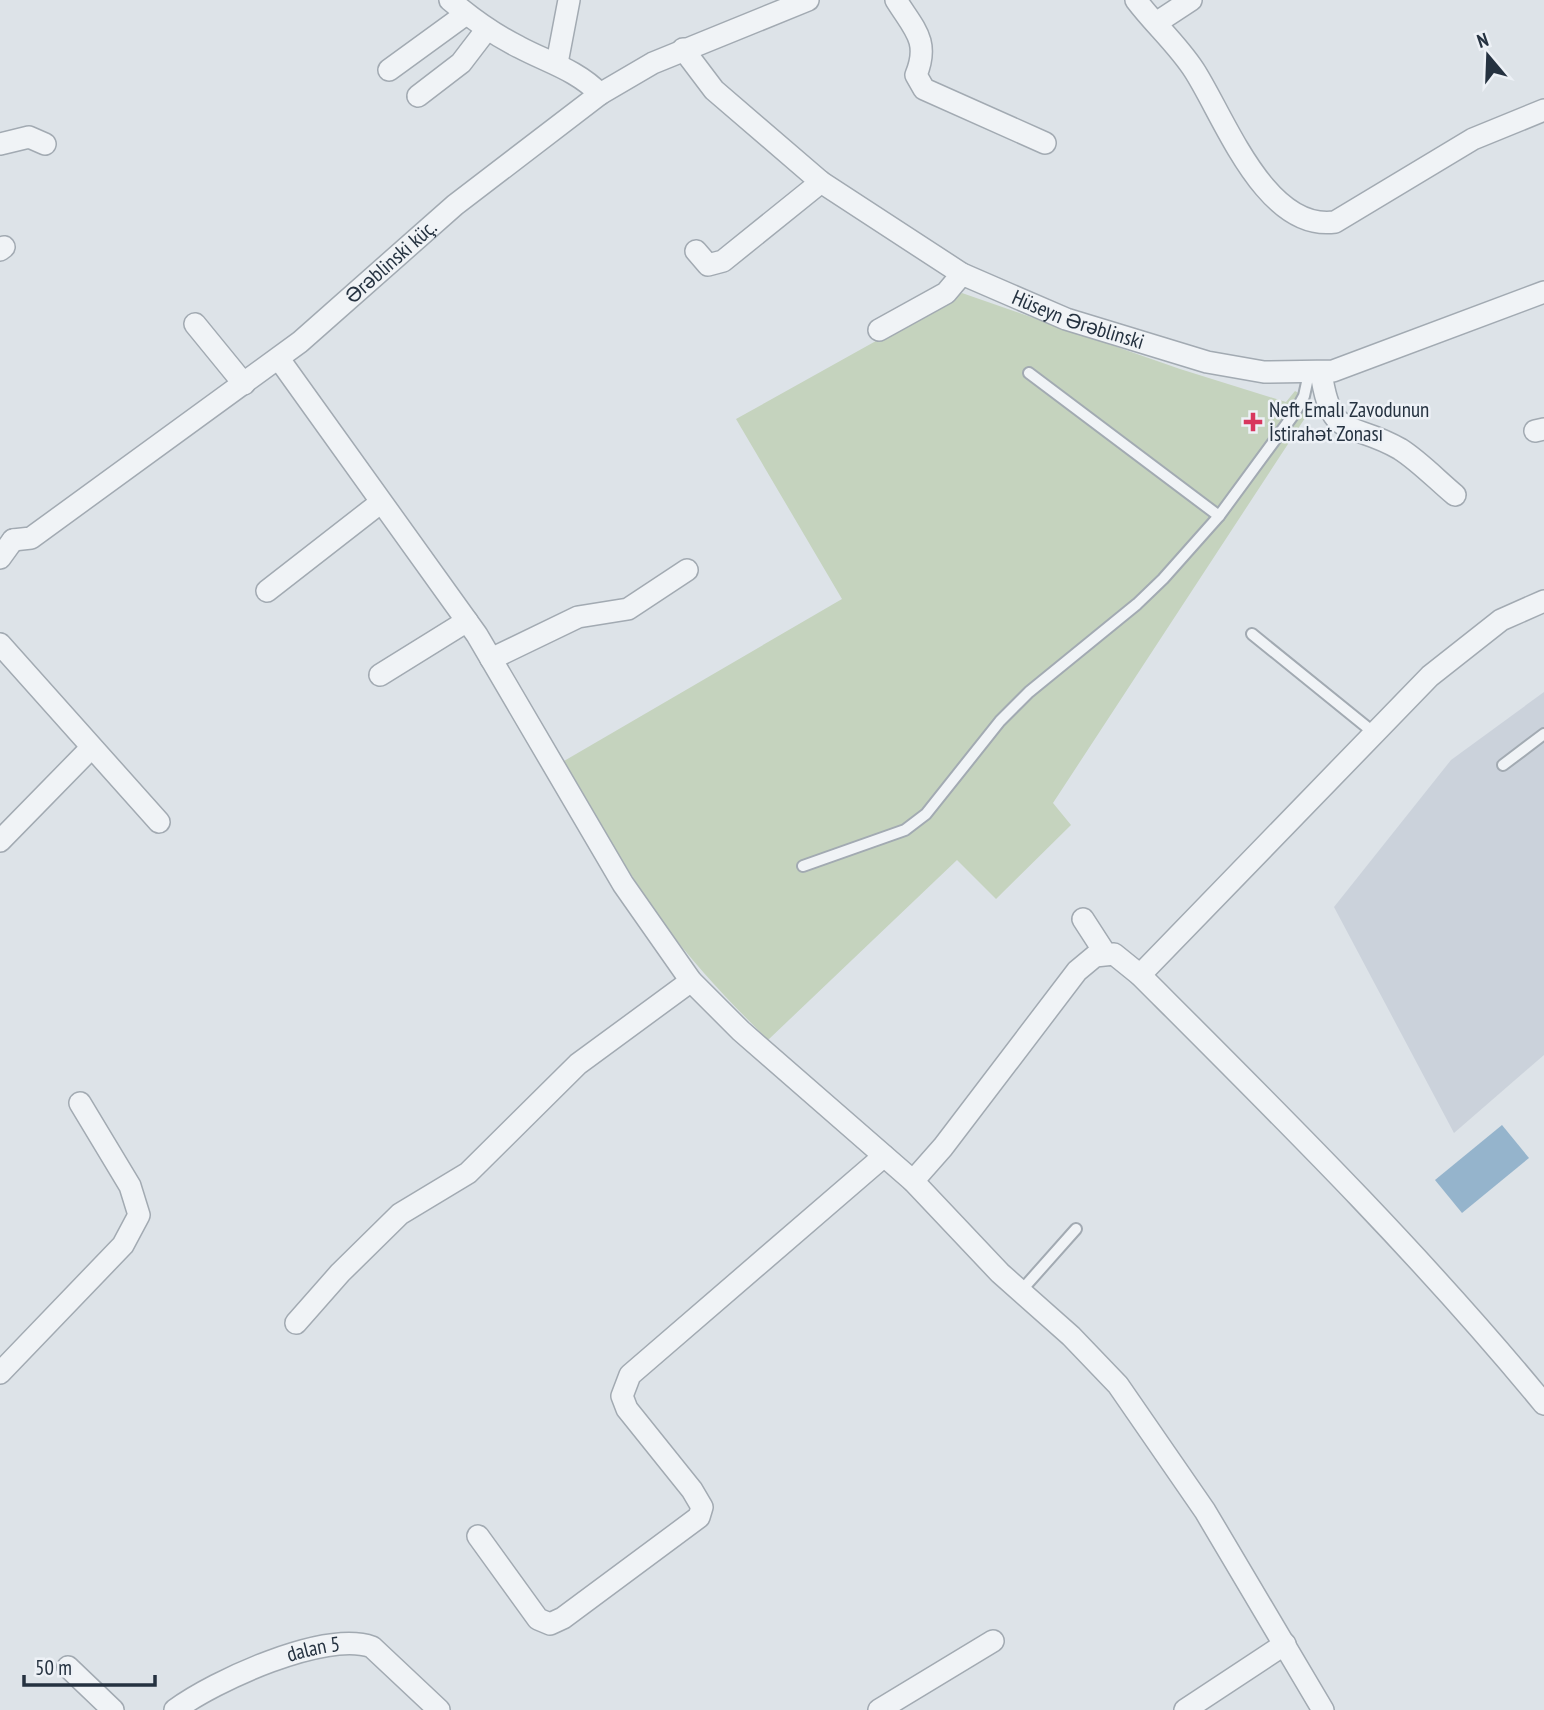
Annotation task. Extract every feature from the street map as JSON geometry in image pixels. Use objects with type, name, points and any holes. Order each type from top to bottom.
[{"type":"street","points":[[557,63],[569,0]]},
{"type":"street","name":"Ərəblinski küç.","points":[[0,558],[6,536],[31,538],[279,359],[480,184],[600,94],[683,49],[808,0]]},
{"type":"street","points":[[896,0],[922,43],[923,59],[916,75],[924,89],[1045,143]]},
{"type":"street","points":[[1136,0],[1193,69],[1224,126],[1258,178],[1283,205],[1299,216],[1316,222],[1335,222],[1473,139],[1544,110]]},
{"type":"street","points":[[1156,23],[1191,0]]},
{"type":"street","points":[[389,71],[458,7],[487,29],[557,63],[590,84],[600,94]]},
{"type":"street","points":[[418,96],[461,63],[487,29]]},
{"type":"street","name":"Hüseyn Ərəblinski","points":[[683,49],[699,73],[723,98],[821,182],[962,275],[1066,319],[1207,362],[1242,370],[1315,373],[1349,365],[1544,292]]},
{"type":"street","points":[[0,144],[29,137],[45,144]]},
{"type":"street","points":[[696,251],[708,265],[723,261],[821,182]]},
{"type":"street","points":[[879,330],[946,293],[962,275]]},
{"type":"street","points":[[195,324],[244,384]]},
{"type":"street","points":[[279,359],[467,621],[635,903],[691,981],[741,1031],[913,1181],[1020,1292],[1095,1359],[1139,1411],[1205,1511],[1323,1710]]},
{"type":"street","points":[[1315,373],[1335,419],[1401,450],[1455,495]]},
{"type":"street","points":[[267,591],[380,502]]},
{"type":"street","points":[[491,659],[578,617],[628,609],[687,570]]},
{"type":"street","points":[[1140,975],[1373,732],[1450,659],[1501,620],[1544,601]]},
{"type":"street","points":[[380,676],[467,621]]},
{"type":"street","points":[[0,644],[159,822]]},
{"type":"street","points":[[0,841],[91,748]]},
{"type":"street","points":[[1083,919],[1105,953],[1123,959],[1140,975],[1432,1272],[1544,1404]]},
{"type":"street","points":[[913,1181],[943,1147],[1077,971],[1086,962],[1105,953]]},
{"type":"street","points":[[296,1323],[348,1265],[400,1214],[468,1172],[578,1064],[691,981]]},
{"type":"street","points":[[0,1373],[123,1245],[139,1214],[130,1186],[80,1102]]},
{"type":"street","points":[[478,1536],[538,1619],[550,1624],[563,1618],[699,1517],[702,1507],[692,1490],[627,1409],[622,1396],[630,1375],[884,1156]]},
{"type":"street","points":[[879,1710],[993,1641]]},
{"type":"street","name":"dalan 5","points":[[175,1710],[256,1668],[340,1643],[359,1643],[372,1647],[439,1710]]},
{"type":"street","points":[[1185,1710],[1285,1644]]},
{"type":"street","points":[[68,1667],[113,1710]]},
{"type":"lane","points":[[1029,373],[1219,516]]},
{"type":"lane","points":[[803,866],[905,830],[926,814],[1000,721],[1030,692],[1138,604],[1219,516],[1294,414],[1315,373]]},
{"type":"lane","points":[[1252,634],[1373,732]]},
{"type":"lane","points":[[1503,765],[1544,734]]},
{"type":"lane","points":[[1020,1292],[1076,1229]]},
{"type":"shaded area","points":[[1544,692],[1544,1055],[1454,1133],[1334,907],[1451,760]]},
{"type":"green space","points":[[962,293],[1180,369],[1286,402],[1295,391],[1313,401],[1307,415],[1053,803],[1071,825],[996,899],[957,860],[768,1040],[701,970],[665,925],[625,865],[564,761],[842,599],[736,419]]},
{"type":"water","points":[[1502,1125],[1529,1158],[1462,1213],[1435,1180]]},
{"type":"place","name":"Neft Emalı Zavodunun İstirahət Zonası","points":[[1253,422]]}]
